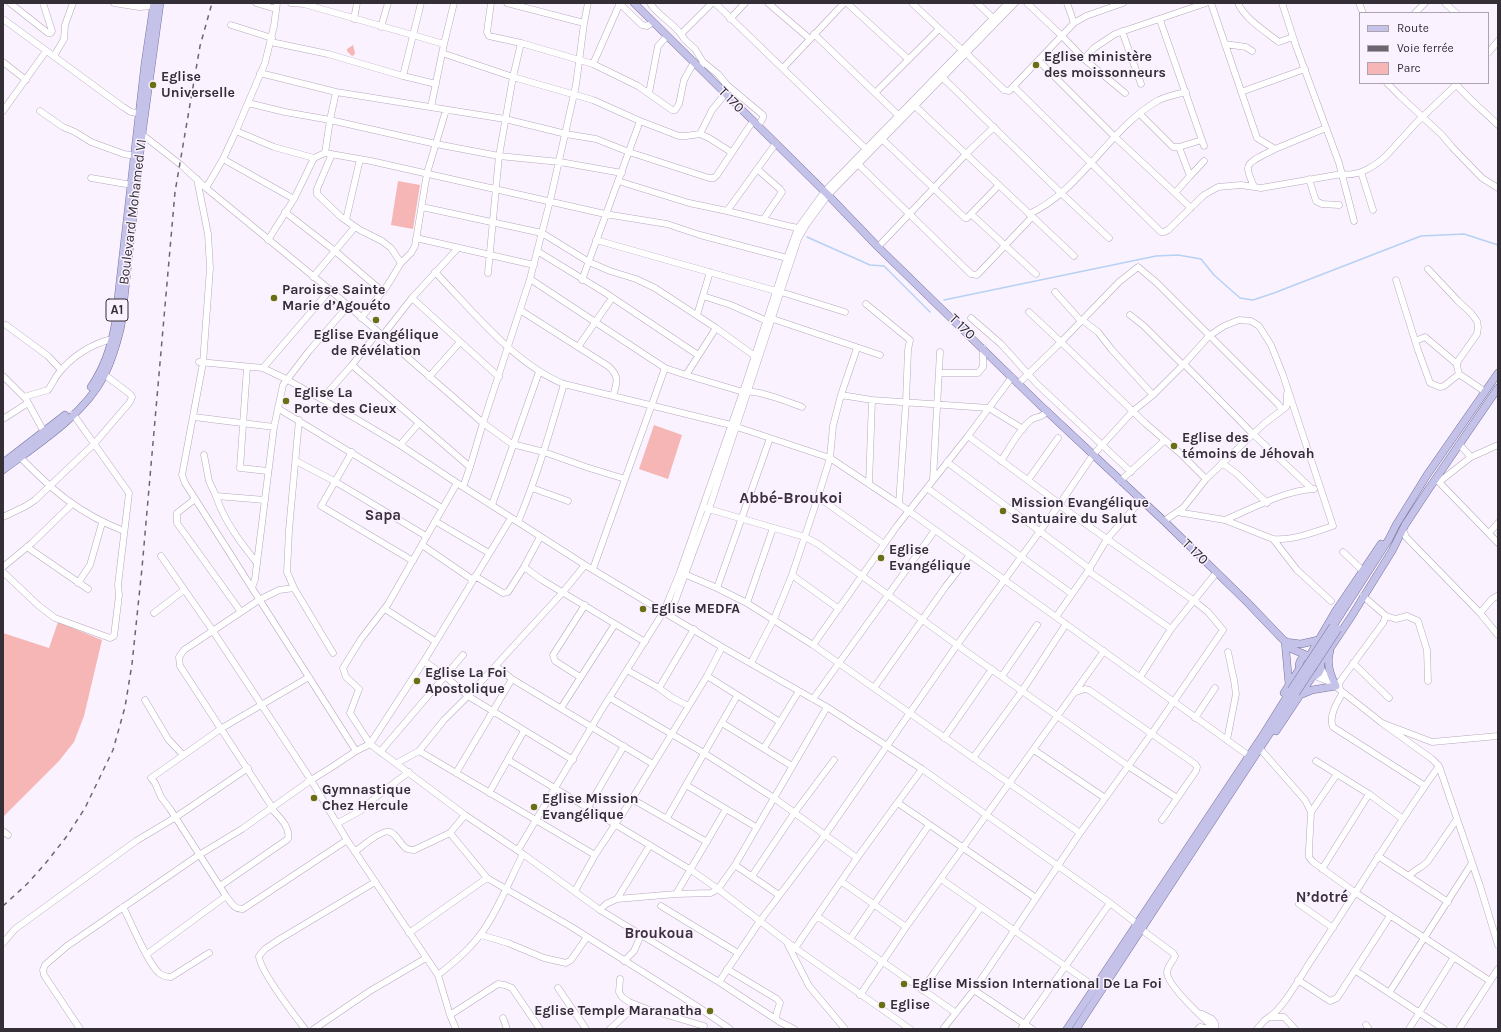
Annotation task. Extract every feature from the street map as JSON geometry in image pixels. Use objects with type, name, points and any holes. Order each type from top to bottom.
[{"type":"main road","name":"T 170","points":[[634,3],[694,62],[701,65],[878,247],[1120,481],[1164,521],[1292,649]]},
{"type":"main road","name":"Boulevard Mohamed VI","points":[[3,470],[55,431],[94,392],[105,375],[115,349],[121,326],[142,114],[156,4]]},
{"type":"main road","name":"Boulevard Mohamed VI","points":[[3,462],[71,410],[90,389],[102,369],[109,352],[116,325],[135,156],[140,133]]},
{"type":"main road","points":[[1217,809],[1228,803],[1262,751],[1294,691],[1302,659],[1308,655],[1363,569],[1396,525],[1448,444],[1498,373]]},
{"type":"main road","points":[[1335,627],[1437,481],[1459,444],[1498,388]]},
{"type":"main road","points":[[1067,1029],[1139,926],[1217,809],[1335,627],[1396,525]]},
{"type":"main road","points":[[1217,809],[1218,795],[1245,753],[1294,691],[1313,676],[1321,665],[1392,551],[1403,530]]},
{"type":"main road","points":[[1294,691],[1288,666],[1285,642],[1301,644],[1318,640]]},
{"type":"main road","points":[[1294,691],[1337,687],[1331,678],[1328,665],[1331,647]]},
{"type":"main road","points":[[1292,649],[1308,655],[1316,656],[1321,665]]},
{"type":"main road","points":[[1292,649],[1304,675],[1313,676]]},
{"type":"main road","points":[[1076,1029],[1139,926]]},
{"type":"street","points":[[10,3],[48,33],[51,33],[52,31],[43,3]]},
{"type":"street","points":[[54,56],[64,39],[65,25],[73,3]]},
{"type":"street","points":[[114,3],[139,7],[156,4]]},
{"type":"street","points":[[206,188],[223,159],[236,131],[260,73],[271,40],[276,6],[256,3]]},
{"type":"street","points":[[291,3],[304,4],[444,44]]},
{"type":"street","points":[[354,19],[357,3]]},
{"type":"street","points":[[382,27],[388,3]]},
{"type":"street","points":[[403,76],[421,3]]},
{"type":"street","points":[[431,107],[454,3]]},
{"type":"street","points":[[491,3],[487,35],[580,59],[593,64],[616,74],[672,110],[675,110],[678,104],[684,80],[694,62]]},
{"type":"street","points":[[507,3],[584,23]]},
{"type":"street","points":[[535,10],[536,3]]},
{"type":"street","points":[[588,3],[574,96],[560,162],[542,233],[530,279],[470,467],[460,485],[442,508],[385,609],[361,639],[343,668],[346,677],[358,689],[350,713],[370,744],[465,815],[521,852],[600,910],[794,1029]]},
{"type":"street","points":[[593,64],[620,3],[642,25],[647,26],[653,22]]},
{"type":"street","points":[[650,3],[655,10],[672,23],[695,50],[701,65]]},
{"type":"street","points":[[681,34],[713,3],[783,68],[866,149]]},
{"type":"street","points":[[730,19],[746,3]]},
{"type":"street","points":[[768,3],[812,36],[876,92],[898,115]]},
{"type":"street","points":[[783,68],[844,3]]},
{"type":"street","points":[[847,3],[908,59]]},
{"type":"street","points":[[912,3],[1004,90],[1009,91],[1074,23],[1086,16],[1123,3]]},
{"type":"street","points":[[977,3],[992,18]]},
{"type":"street","points":[[670,615],[682,573],[706,508],[798,238],[826,193],[858,164],[943,78],[992,18],[1008,3]]},
{"type":"street","points":[[779,291],[787,258],[798,228],[826,193],[898,115],[1015,3]]},
{"type":"street","points":[[1027,3],[1084,59],[1125,93]]},
{"type":"street","points":[[1067,3],[1074,23]]},
{"type":"street","points":[[1084,59],[1101,43],[1122,31],[1160,20],[1206,3]]},
{"type":"street","points":[[1211,3],[1257,138],[1275,149]]},
{"type":"street","points":[[1238,3],[1247,17],[1278,42],[1293,37]]},
{"type":"street","points":[[1282,3],[1342,174],[1354,221]]},
{"type":"street","points":[[1416,12],[1425,3]]},
{"type":"street","points":[[1445,3],[1455,12]]},
{"type":"street","points":[[3,19],[123,107],[131,112],[142,114]]},
{"type":"street","points":[[1140,114],[1173,146],[1178,147],[1203,143],[1160,20]]},
{"type":"street","points":[[231,25],[271,40],[436,84]]},
{"type":"street","points":[[876,92],[939,29]]},
{"type":"street","points":[[1122,31],[1141,84]]},
{"type":"street","points":[[649,94],[658,46],[666,36]]},
{"type":"street","points":[[1489,52],[1498,42]]},
{"type":"street","points":[[488,273],[499,156],[521,43]]},
{"type":"street","points":[[1226,44],[1246,47],[1252,50]]},
{"type":"street","points":[[3,111],[46,51]]},
{"type":"street","points":[[442,53],[513,78],[597,102],[679,136],[700,134],[732,152]]},
{"type":"street","points":[[1039,61],[1115,137],[1191,208]]},
{"type":"street","points":[[3,62],[26,80]]},
{"type":"street","points":[[1241,92],[1305,69]]},
{"type":"street","points":[[260,73],[336,92],[505,119],[566,134],[596,139],[629,152],[709,178],[714,178],[717,175],[732,152],[763,115],[725,90],[712,110],[700,134]]},
{"type":"street","points":[[943,78],[1061,194],[1109,238]]},
{"type":"street","points":[[1388,84],[1442,135],[1482,178],[1498,188]]},
{"type":"street","points":[[1014,87],[1161,232],[1164,232],[1168,230],[1204,195],[1218,187],[1241,185],[1261,188],[1309,179],[1361,172],[1381,161],[1455,84]]},
{"type":"street","points":[[1457,84],[1463,94],[1480,107],[1498,125]]},
{"type":"street","points":[[336,92],[330,120],[329,153],[317,189],[317,194],[341,217],[355,227],[382,241],[391,248],[401,263]]},
{"type":"street","points":[[858,164],[971,274],[977,275],[1005,246],[1031,215],[1061,194],[1115,137],[1140,114],[1159,100],[1186,92]]},
{"type":"street","points":[[248,103],[300,116],[330,120],[436,144],[499,156],[560,162],[622,173]]},
{"type":"street","points":[[915,106],[1074,256]]},
{"type":"street","points":[[361,318],[383,292],[401,263],[413,250],[427,173],[446,110]]},
{"type":"street","points":[[40,111],[63,127],[75,132],[91,142],[124,154],[135,156]]},
{"type":"street","points":[[582,280],[640,121]]},
{"type":"street","points":[[878,247],[994,127]]},
{"type":"street","points":[[1254,187],[1248,169],[1252,161],[1275,149],[1326,128]]},
{"type":"street","points":[[236,131],[274,147],[314,158],[329,153],[427,173],[605,214],[667,224],[700,235],[787,258]]},
{"type":"street","points":[[140,133],[330,290],[483,423],[512,444],[544,452],[625,479]]},
{"type":"street","points":[[882,139],[963,217],[967,218],[999,185]]},
{"type":"street","points":[[727,211],[776,143]]},
{"type":"street","points":[[1178,147],[1190,176]]},
{"type":"street","points":[[268,240],[294,199],[314,158]]},
{"type":"street","points":[[223,159],[294,199]]},
{"type":"street","points":[[346,220],[360,159]]},
{"type":"street","points":[[1175,193],[1204,161]]},
{"type":"street","points":[[757,169],[782,192],[763,220]]},
{"type":"street","points":[[1361,172],[1373,210]]},
{"type":"street","points":[[91,178],[132,185]]},
{"type":"street","points":[[197,179],[208,234],[210,268],[194,417],[182,475],[195,499],[356,751]]},
{"type":"street","points":[[1309,179],[1316,201],[1322,204],[1339,205]]},
{"type":"street","points":[[618,181],[689,203],[798,228]]},
{"type":"street","points":[[422,207],[494,221],[542,233],[589,262],[610,271],[642,281],[663,293],[716,328],[757,358]]},
{"type":"street","points":[[285,212],[335,251],[383,292]]},
{"type":"street","points":[[971,214],[1036,274]]},
{"type":"street","points":[[313,277],[355,227]]},
{"type":"street","points":[[416,238],[534,264]]},
{"type":"street","points":[[596,240],[779,291],[845,312]]},
{"type":"street","points":[[322,399],[458,248]]},
{"type":"street","points":[[537,251],[563,266],[582,280],[698,355]]},
{"type":"street","points":[[1018,383],[1062,342],[1118,282],[1138,267],[1157,283],[1282,410]]},
{"type":"street","points":[[1428,269],[1477,321],[1477,334],[1460,356],[1457,364]]},
{"type":"street","points":[[435,272],[508,347],[539,372],[564,384],[734,426],[830,458],[899,504],[908,512],[1245,753]]},
{"type":"street","points":[[697,315],[710,272]]},
{"type":"street","points":[[530,279],[665,368],[802,407]]},
{"type":"street","points":[[1396,280],[1415,341],[1431,384],[1440,388],[1460,374]]},
{"type":"street","points":[[263,368],[330,290]]},
{"type":"street","points":[[1055,292],[1081,320],[1098,332],[1112,350],[1153,395]]},
{"type":"street","points":[[703,296],[770,320],[880,355]]},
{"type":"street","points":[[412,298],[499,377]]},
{"type":"street","points":[[578,347],[612,298]]},
{"type":"street","points":[[866,304],[910,340],[908,350],[899,504]]},
{"type":"street","points":[[252,588],[256,579],[274,426],[279,409],[283,385],[286,379],[348,306]]},
{"type":"street","points":[[520,310],[614,371],[617,383],[613,396]]},
{"type":"street","points":[[1029,312],[1206,479]]},
{"type":"street","points":[[1130,315],[1144,326],[1253,434],[1312,489]]},
{"type":"street","points":[[971,318],[1001,344],[1037,384],[1131,472]]},
{"type":"street","points":[[719,982],[760,921],[825,835],[957,645],[1060,504],[1093,455],[1133,411],[1153,395],[1184,365],[1209,336],[1224,326],[1239,320],[1251,321],[1259,326],[1271,345],[1287,386],[1333,526],[1290,539],[1273,539],[1225,520],[1177,512]]},
{"type":"street","points":[[6,325],[48,356],[61,370]]},
{"type":"street","points":[[686,375],[716,328]]},
{"type":"street","points":[[1415,341],[1426,337],[1457,364],[1460,374],[1484,391]]},
{"type":"street","points":[[3,419],[26,400],[48,390],[61,370],[70,360],[81,352],[112,339]]},
{"type":"street","points":[[430,377],[460,342]]},
{"type":"street","points":[[751,663],[774,619],[792,575],[805,537],[830,458],[834,426],[841,395],[857,348]]},
{"type":"street","points":[[939,373],[978,373],[984,367],[984,348]]},
{"type":"street","points":[[933,480],[940,352]]},
{"type":"street","points":[[201,362],[263,368],[322,399],[400,445],[585,565],[722,647],[814,699],[922,769],[1110,903],[1173,953],[1175,956],[1168,969],[1169,979],[1184,998],[1215,1029]]},
{"type":"street","points":[[352,364],[470,467]]},
{"type":"street","points":[[247,367],[240,468],[268,471]]},
{"type":"street","points":[[593,569],[650,406],[665,368]]},
{"type":"street","points":[[492,505],[512,444],[539,372]]},
{"type":"street","points":[[3,517],[35,500],[94,444],[132,397],[105,375]]},
{"type":"street","points":[[3,376],[26,400],[44,432]]},
{"type":"street","points":[[813,645],[884,544],[1012,377]]},
{"type":"street","points":[[518,522],[532,488],[544,452],[564,384]]},
{"type":"street","points":[[1164,521],[1187,503],[1206,479],[1222,463],[1265,423],[1282,410],[1287,404],[1287,386]]},
{"type":"street","points":[[841,395],[872,400],[906,401],[989,408],[1023,429]]},
{"type":"street","points":[[869,484],[872,400]]},
{"type":"street","points":[[279,409],[442,508]]},
{"type":"street","points":[[1002,461],[1023,429],[1031,420],[1040,418],[1047,411]]},
{"type":"street","points":[[3,572],[39,606],[55,618],[110,638],[114,636],[129,493],[73,414]]},
{"type":"street","points":[[194,417],[274,426]]},
{"type":"street","points":[[299,420],[287,566],[289,579],[333,654]]},
{"type":"street","points":[[400,445],[419,423]]},
{"type":"street","points":[[943,1029],[974,990],[1080,834],[1223,630],[1208,612],[1193,600],[968,436]]},
{"type":"street","points":[[717,588],[770,438]]},
{"type":"street","points":[[1028,480],[1058,438]]},
{"type":"street","points":[[1120,481],[1164,441]]},
{"type":"street","points":[[1459,444],[1471,457]]},
{"type":"street","points":[[1498,445],[1471,457],[1437,481],[1498,543]]},
{"type":"street","points":[[352,452],[322,504],[323,508],[412,561]]},
{"type":"street","points":[[204,455],[209,482],[220,507],[230,525],[258,563]]},
{"type":"street","points":[[20,458],[49,486],[72,504],[102,522],[124,531]]},
{"type":"street","points":[[296,461],[336,482],[426,536]]},
{"type":"street","points":[[947,462],[1040,531],[1089,570],[1171,629]]},
{"type":"street","points":[[1222,463],[1237,474],[1267,503]]},
{"type":"street","points":[[532,488],[568,501]]},
{"type":"street","points":[[927,488],[1072,594]]},
{"type":"street","points":[[1225,520],[1290,494],[1312,489],[1320,489]]},
{"type":"street","points":[[216,496],[265,500]]},
{"type":"street","points":[[818,497],[884,544]]},
{"type":"street","points":[[195,499],[177,513],[177,523],[241,612]]},
{"type":"street","points":[[1056,617],[1089,570],[1107,538],[1141,500]]},
{"type":"street","points":[[3,567],[27,547],[72,504]]},
{"type":"street","points":[[706,508],[805,537],[818,544],[888,596],[1128,766],[1177,798]]},
{"type":"street","points":[[80,1029],[44,976],[43,970],[45,965],[67,946],[123,907],[200,855],[242,829],[311,780],[356,751],[370,744],[424,661],[511,518]]},
{"type":"street","points":[[435,521],[489,553]]},
{"type":"street","points":[[78,582],[90,565],[102,522]]},
{"type":"street","points":[[1489,533],[1498,523]]},
{"type":"street","points":[[747,602],[773,528]]},
{"type":"street","points":[[814,699],[935,530]]},
{"type":"street","points":[[1403,530],[1406,537],[1480,613],[1498,635]]},
{"type":"street","points":[[422,545],[474,578],[498,591],[505,593],[508,592],[524,567],[540,537]]},
{"type":"street","points":[[1273,539],[1297,570],[1331,601]]},
{"type":"street","points":[[27,547],[88,588]]},
{"type":"street","points":[[1343,552],[1361,569],[1363,569]]},
{"type":"street","points":[[874,688],[970,555]]},
{"type":"street","points":[[161,556],[213,630],[311,780],[347,840],[438,975],[450,1015],[456,1029]]},
{"type":"street","points":[[397,764],[419,750],[444,720],[496,666],[563,592],[585,565]]},
{"type":"street","points":[[524,567],[644,642]]},
{"type":"street","points":[[682,573],[747,602],[774,619],[1080,834]]},
{"type":"street","points":[[438,975],[463,955],[481,935],[506,888],[536,820],[664,611],[682,573]]},
{"type":"street","points":[[1140,677],[1171,629],[1216,573]]},
{"type":"street","points":[[792,575],[839,608]]},
{"type":"street","points":[[220,886],[288,839],[288,830],[271,807],[248,768],[180,666],[179,657],[184,650],[260,600],[267,598],[280,590],[294,588]]},
{"type":"street","points":[[154,613],[184,590]]},
{"type":"street","points":[[1364,596],[1386,616],[1396,619],[1407,616],[1418,621],[1427,650],[1428,681]]},
{"type":"street","points":[[1480,613],[1492,599],[1497,596]]},
{"type":"street","points":[[580,678],[555,661],[553,656],[585,605]]},
{"type":"street","points":[[385,609],[435,641]]},
{"type":"street","points":[[1386,616],[1383,623],[1337,687],[1332,722],[1333,727],[1425,786]]},
{"type":"street","points":[[561,708],[615,624]]},
{"type":"street","points":[[973,758],[1022,691],[1066,624]]},
{"type":"street","points":[[1002,676],[1037,625]]},
{"type":"street","points":[[659,688],[694,630]]},
{"type":"street","points":[[575,891],[595,855],[616,825],[707,676],[722,647]]},
{"type":"street","points":[[860,995],[906,927],[1059,716],[1104,651]]},
{"type":"street","points":[[1227,740],[1236,694],[1228,652]]},
{"type":"street","points":[[380,752],[463,655]]},
{"type":"street","points":[[424,661],[445,676],[468,696],[573,760]]},
{"type":"street","points":[[1353,663],[1388,698]]},
{"type":"street","points":[[1321,665],[1337,687]]},
{"type":"street","points":[[496,666],[512,679],[653,764]]},
{"type":"street","points":[[944,738],[992,669]]},
{"type":"street","points":[[627,670],[688,706]]},
{"type":"street","points":[[707,676],[780,722]]},
{"type":"street","points":[[1313,676],[1337,687],[1382,723],[1432,759],[1439,766],[1498,945]]},
{"type":"street","points":[[309,677],[262,706],[222,728],[151,777],[158,788],[161,797],[176,817],[226,896],[234,907],[239,910],[243,910],[347,840]]},
{"type":"street","points":[[456,773],[494,712],[512,679]]},
{"type":"street","points":[[1076,692],[1086,688],[1195,764],[1197,767],[1196,771],[1162,820]]},
{"type":"street","points":[[1195,718],[1214,688]]},
{"type":"street","points":[[764,748],[799,691]]},
{"type":"street","points":[[667,818],[737,696]]},
{"type":"street","points":[[610,698],[704,753],[774,798],[857,858]]},
{"type":"street","points":[[145,700],[164,732],[183,755]]},
{"type":"street","points":[[600,910],[606,904],[617,899],[676,894],[711,893],[718,888],[735,865],[827,707]]},
{"type":"street","points":[[722,723],[792,766]]},
{"type":"street","points":[[1382,723],[1432,742],[1495,736],[1498,731]]},
{"type":"street","points":[[489,793],[524,731]]},
{"type":"street","points":[[587,809],[624,746]]},
{"type":"street","points":[[419,750],[595,855]]},
{"type":"street","points":[[1034,750],[1105,798]]},
{"type":"street","points":[[1262,751],[1305,800],[1311,812],[1309,857],[1322,869],[1356,894],[1490,981]]},
{"type":"street","points":[[508,760],[555,790],[650,845],[718,888],[786,942],[910,1029]]},
{"type":"street","points":[[752,876],[795,812],[834,760]]},
{"type":"street","points":[[1316,761],[1369,794],[1403,819]]},
{"type":"street","points":[[1257,1029],[1264,1020],[1275,1014],[1356,894],[1378,856],[1439,766]]},
{"type":"street","points":[[3,943],[15,929],[136,841],[176,817],[248,768]]},
{"type":"street","points":[[795,948],[842,882],[857,858],[922,769]]},
{"type":"street","points":[[338,823],[360,811],[409,772]]},
{"type":"street","points":[[1311,812],[1337,774]]},
{"type":"street","points":[[686,785],[756,827]]},
{"type":"street","points":[[1322,869],[1369,794]]},
{"type":"street","points":[[632,799],[707,842]]},
{"type":"street","points":[[898,803],[1036,898]]},
{"type":"street","points":[[676,894],[726,809]]},
{"type":"street","points":[[355,852],[373,838],[386,831],[391,832],[405,848],[414,850],[450,833],[465,815]]},
{"type":"street","points":[[1409,876],[1424,866],[1457,820]]},
{"type":"street","points":[[850,939],[929,825]]},
{"type":"street","points":[[450,833],[487,878],[587,937],[695,1005],[730,1029]]},
{"type":"street","points":[[617,899],[650,845]]},
{"type":"street","points":[[1378,856],[1448,902]]},
{"type":"street","points":[[1389,993],[1425,939],[1472,863]]},
{"type":"street","points":[[735,865],[779,895]]},
{"type":"street","points":[[409,933],[487,878]]},
{"type":"street","points":[[941,879],[1013,931],[1095,987]]},
{"type":"street","points":[[305,1029],[283,999],[264,969],[260,962],[259,956],[280,939],[375,882]]},
{"type":"street","points":[[842,882],[906,927]]},
{"type":"street","points":[[147,954],[226,896]]},
{"type":"street","points":[[1023,1027],[1064,966],[1110,903]]},
{"type":"street","points":[[1299,904],[1333,928]]},
{"type":"street","points":[[661,906],[738,953]]},
{"type":"street","points":[[123,907],[158,972],[167,977],[171,977],[209,953]]},
{"type":"street","points":[[922,990],[981,907]]},
{"type":"street","points":[[817,916],[956,1013]]},
{"type":"street","points":[[1298,980],[1324,998],[1330,1001],[1334,1000],[1341,994],[1390,916]]},
{"type":"street","points":[[481,935],[508,943],[544,958],[566,963],[570,960],[587,937]]},
{"type":"street","points":[[624,961],[634,951],[641,935]]},
{"type":"street","points":[[786,942],[809,986],[845,1029]]},
{"type":"street","points":[[1408,1029],[1454,957]]},
{"type":"street","points":[[314,1029],[370,991],[426,958]]},
{"type":"street","points":[[727,969],[779,1001],[776,1019]]},
{"type":"street","points":[[1459,1029],[1498,969]]},
{"type":"street","points":[[1356,971],[1444,1029]]},
{"type":"street","points":[[620,979],[618,987],[622,997],[636,1005],[702,1027],[714,1019]]},
{"type":"street","points":[[450,1015],[498,984],[505,985],[512,988],[540,1029]]},
{"type":"street","points":[[558,988],[586,1029]]},
{"type":"street","points":[[974,990],[1023,1027],[1032,1029]]},
{"type":"street","points":[[610,1029],[636,1005]]},
{"type":"street","points":[[1269,1017],[1284,1017],[1295,1029]]},
{"type":"street","points":[[503,1018],[507,1029]]},
{"type":"street","points":[[1198,1029],[1200,1027],[1208,1029]]},
{"type":"green space","points":[[353,45],[355,53],[352,56],[347,49]]},
{"type":"green space","points":[[398,181],[420,185],[413,229],[391,225]]},
{"type":"green space","points":[[654,425],[682,435],[668,479],[639,469]]},
{"type":"green space","points":[[58,622],[102,640],[84,716],[74,742],[59,761],[3,817],[3,633],[49,648]]},
{"type":"waterway","points":[[944,300],[1156,256],[1178,255],[1201,259],[1214,275],[1240,298],[1253,300],[1421,236],[1464,234],[1498,245]]},
{"type":"waterway","points":[[807,237],[870,265],[884,266],[930,312]]},
{"type":"railway","points":[[3,906],[27,884],[45,864],[67,836],[85,808],[113,750],[125,707],[132,664],[142,568],[175,192],[200,46],[212,3]]},
{"type":"place","name":"Eglise ministère des moissonneurs","points":[[1036,65]]},
{"type":"place","name":"Eglise Universelle","points":[[153,85]]},
{"type":"place","name":"Paroisse Sainte Marie d’Agouéto","points":[[274,298]]},
{"type":"place","name":"Eglise Evangélique de Révélation","points":[[376,320]]},
{"type":"place","name":"Eglise La Porte des Cieux","points":[[286,401]]},
{"type":"place","name":"Eglise des témoins de Jéhovah","points":[[1174,446]]},
{"type":"place","name":"Mission Evangélique Santuaire du Salut","points":[[1003,511]]},
{"type":"place","name":"Eglise Evangélique","points":[[881,558]]},
{"type":"place","name":"Eglise MEDFA","points":[[643,609]]},
{"type":"place","name":"Eglise La Foi Apostolique","points":[[417,681]]},
{"type":"place","name":"Gymnastique Chez Hercule","points":[[314,798]]},
{"type":"place","name":"Eglise Mission Evangélique","points":[[534,807]]},
{"type":"place","name":"Eglise Mission International De La Foi","points":[[904,984]]},
{"type":"place","name":"Eglise","points":[[882,1005]]},
{"type":"place","name":"Eglise Temple Maranatha","points":[[710,1011]]},
{"type":"district","name":"Abbé-Broukoi","points":[[791,498]]},
{"type":"district","name":"Sapa","points":[[383,516]]},
{"type":"district","name":"N’dotré","points":[[1322,898]]},
{"type":"district","name":"Broukoua","points":[[659,934]]}]
